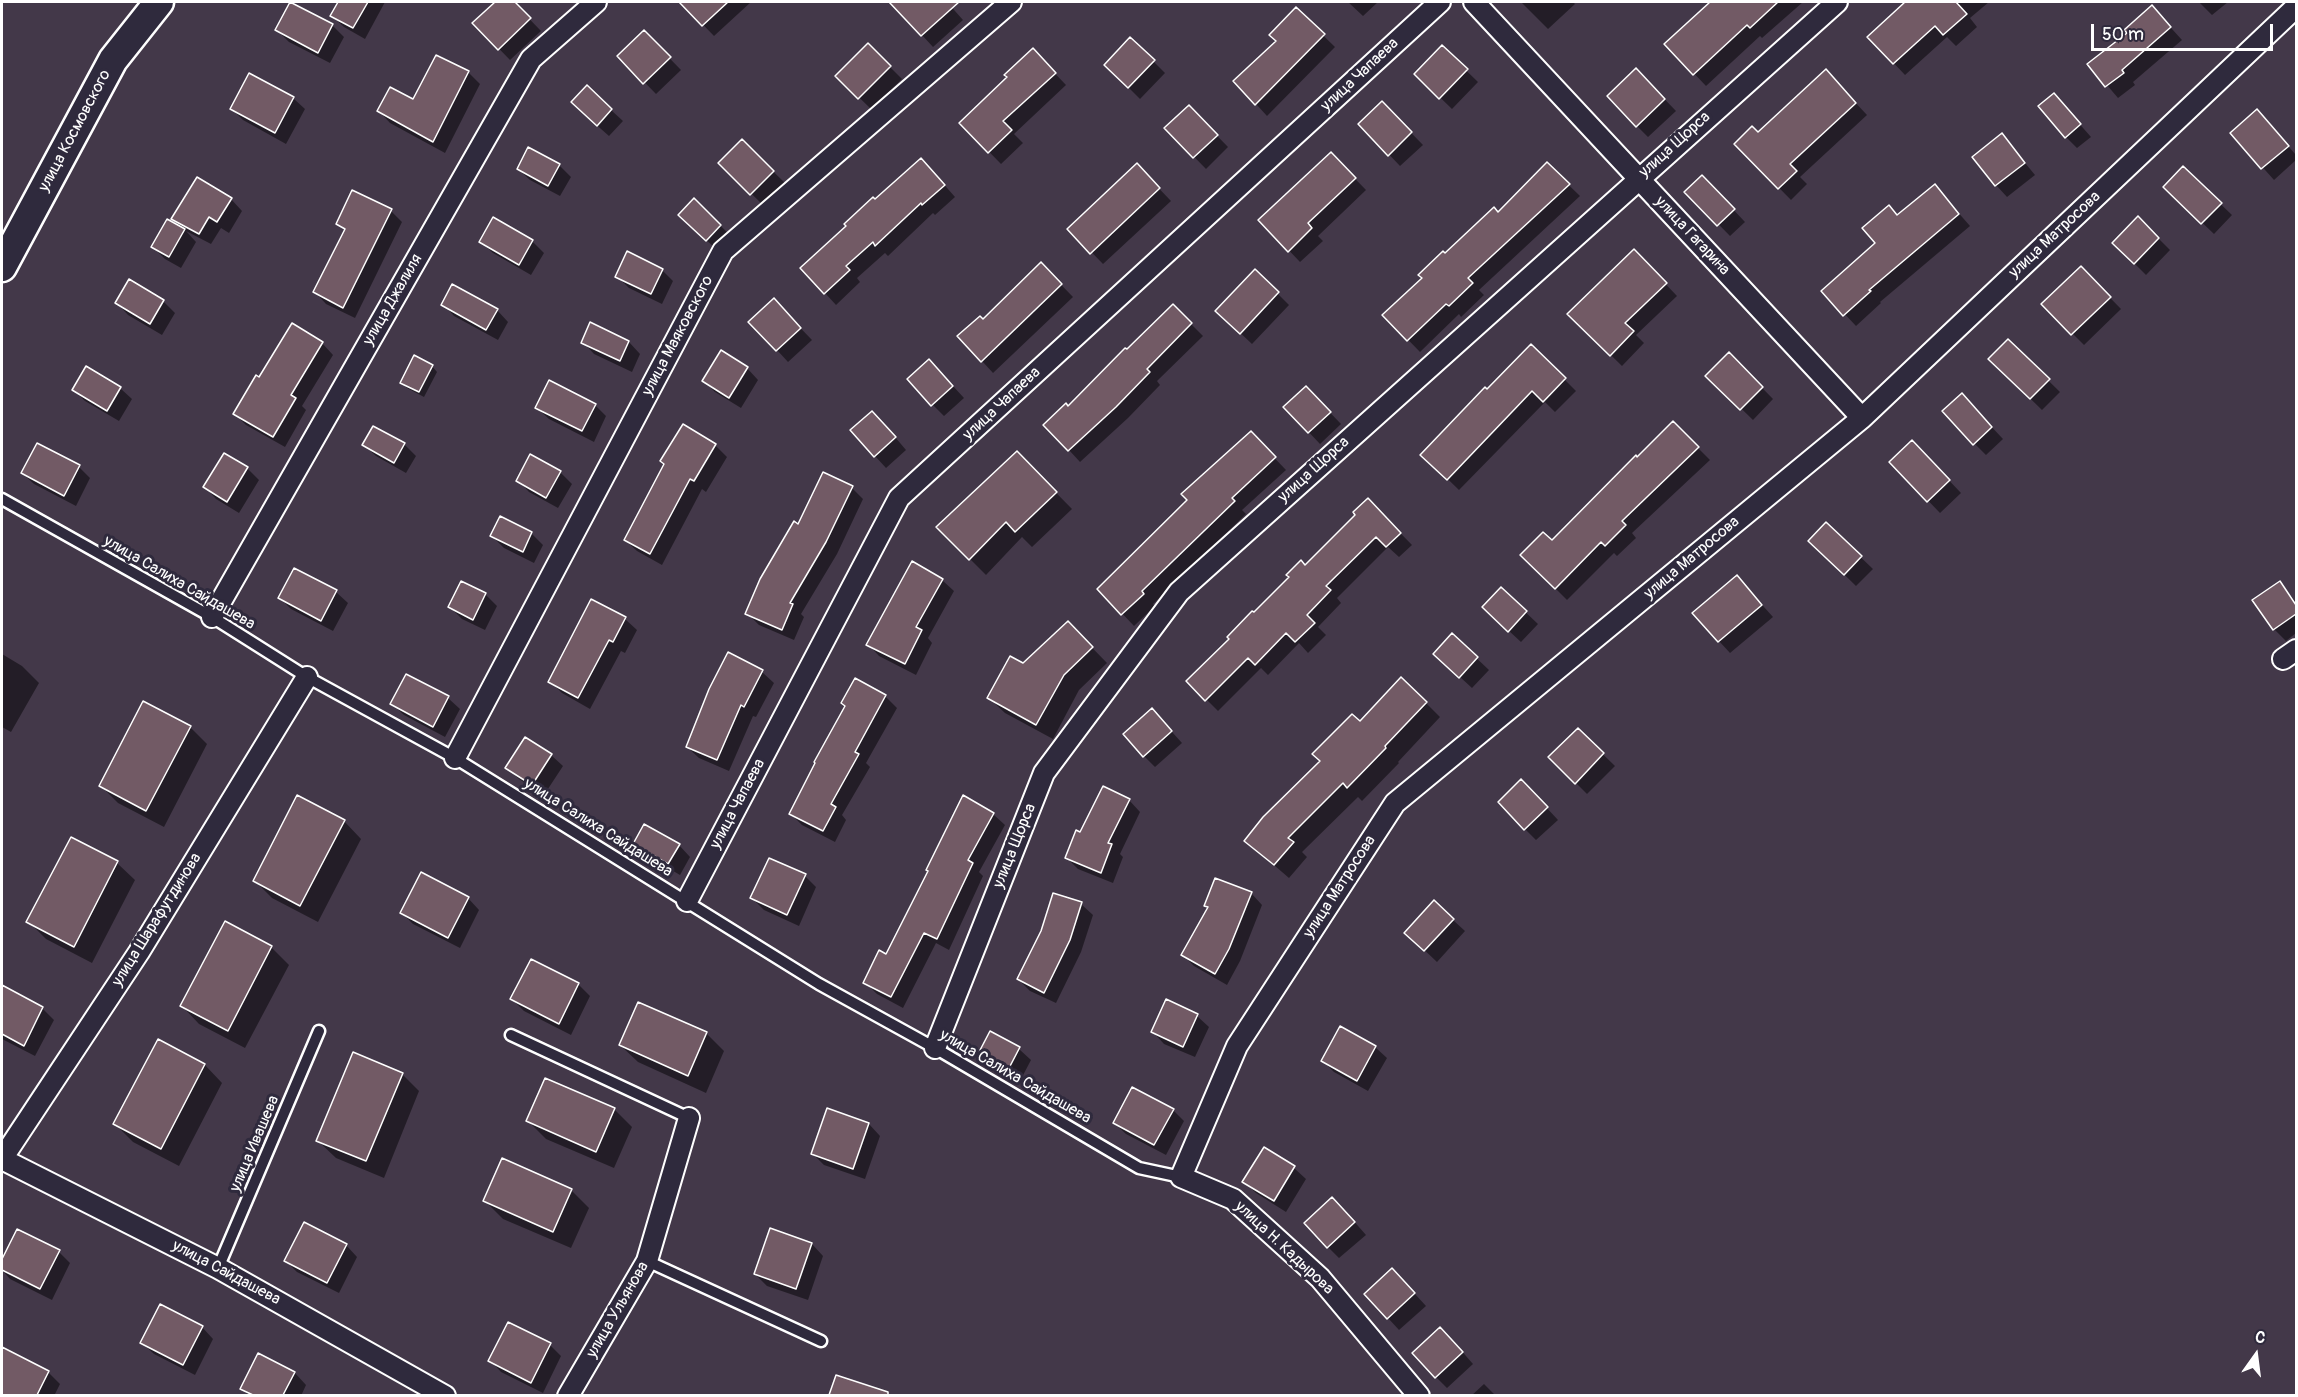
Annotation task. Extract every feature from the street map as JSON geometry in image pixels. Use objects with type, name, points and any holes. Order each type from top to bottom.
[{"type":"main road","name":"улица Космовского","points":[[2,267],[113,60],[159,2]]},
{"type":"street","name":"улица Джалиля","points":[[212,617],[531,59],[596,2]]},
{"type":"street","name":"улица Маяковского","points":[[455,758],[723,251],[1011,2]]},
{"type":"street","name":"улица Чапаева","points":[[687,901],[899,498],[1440,2]]},
{"type":"street","name":"улица Гагарина","points":[[1474,2],[1862,418]]},
{"type":"street","name":"улица Щорса","points":[[935,1048],[1044,773],[1179,591],[1837,2]]},
{"type":"street","name":"улица Матросова","points":[[1181,1178],[1237,1046],[1395,803],[1862,418],[2296,7]]},
{"type":"street","name":"улица Шарафутдинова","points":[[2,1159],[139,952],[307,677]]},
{"type":"street","name":"улица Ульянова","points":[[568,1395],[647,1262],[690,1118]]},
{"type":"street","name":"улица Сайдашева","points":[[2,1159],[218,1268],[445,1395]]},
{"type":"street","name":"улица Н. Кадырова","points":[[1181,1178],[1233,1199],[1320,1278],[1419,1395]]},
{"type":"lane","name":"улица Салиха Сайдашева","points":[[2,499],[212,617],[307,677],[455,758],[819,984],[935,1048],[1139,1168],[1181,1178]]},
{"type":"lane","name":"улица Ивашева","points":[[218,1268],[319,1031]]},
{"type":"lane","points":[[511,1035],[690,1118]]},
{"type":"lane","points":[[647,1262],[821,1341]]},
{"type":"building","points":[[290,2],[333,24],[318,53],[275,30]]},
{"type":"building","points":[[338,2],[368,2],[353,28],[330,16]]},
{"type":"building","points":[[495,2],[515,2],[531,18],[498,50],[472,23]]},
{"type":"building","points":[[679,2],[728,2],[702,26]]},
{"type":"building","points":[[889,2],[959,2],[921,36]]},
{"type":"building","points":[[1710,2],[1778,2],[1750,28],[1747,25],[1693,75],[1664,44]]},
{"type":"building","points":[[1905,2],[1956,2],[1967,14],[1943,35],[1935,26],[1893,64],[1867,37]]},
{"type":"building","points":[[2152,5],[2171,27],[2122,70],[2124,73],[2105,87],[2087,64],[2127,33],[2124,30]]},
{"type":"building","points":[[1296,7],[1325,34],[1255,105],[1233,81],[1276,41],[1269,35]]},
{"type":"building","points":[[644,30],[671,57],[643,84],[617,56]]},
{"type":"building","points":[[1130,37],[1155,60],[1128,88],[1104,65]]},
{"type":"building","points":[[868,43],[891,66],[858,99],[835,76]]},
{"type":"building","points":[[1442,45],[1468,69],[1439,99],[1414,74]]},
{"type":"building","points":[[1033,48],[1056,73],[1003,121],[1012,130],[988,153],[959,123],[1007,77],[1004,75]]},
{"type":"building","points":[[436,55],[469,71],[433,142],[377,111],[390,87],[413,99]]},
{"type":"building","points":[[1636,68],[1665,99],[1636,127],[1607,96]]},
{"type":"building","points":[[1826,69],[1856,103],[1790,164],[1797,171],[1778,189],[1734,144],[1752,126],[1758,132]]},
{"type":"building","points":[[249,73],[294,97],[275,133],[230,109]]},
{"type":"building","points":[[587,85],[612,109],[597,126],[571,102]]},
{"type":"building","points":[[2054,93],[2081,124],[2065,138],[2038,106]]},
{"type":"building","points":[[1382,101],[1412,132],[1388,156],[1358,124]]},
{"type":"building","points":[[1189,105],[1218,135],[1193,158],[1164,128]]},
{"type":"building","points":[[2257,109],[2289,146],[2261,169],[2230,133]]},
{"type":"building","points":[[2002,133],[2025,163],[1995,186],[1972,157]]},
{"type":"building","points":[[742,139],[774,171],[750,195],[718,163]]},
{"type":"building","points":[[528,147],[560,164],[548,186],[517,169]]},
{"type":"building","points":[[1331,152],[1356,178],[1308,223],[1312,228],[1288,252],[1258,220]]},
{"type":"building","points":[[921,158],[945,185],[922,205],[921,203],[875,246],[873,242],[846,266],[850,270],[824,294],[800,268],[846,226],[844,224],[873,197],[875,199]]},
{"type":"building","points":[[1547,162],[1570,184],[1468,278],[1473,283],[1449,306],[1446,304],[1407,341],[1382,315],[1422,278],[1418,275],[1443,251],[1445,253],[1494,207],[1498,212]]},
{"type":"building","points":[[1137,163],[1160,188],[1090,254],[1067,229]]},
{"type":"building","points":[[2183,166],[2222,203],[2201,224],[2163,187]]},
{"type":"building","points":[[1702,175],[1735,209],[1717,226],[1684,192]]},
{"type":"building","points":[[197,177],[232,198],[217,222],[209,217],[199,234],[171,219]]},
{"type":"building","points":[[1935,184],[1959,214],[1869,290],[1871,291],[1843,316],[1821,291],[1875,243],[1862,228],[1889,205],[1897,215]]},
{"type":"building","points":[[352,190],[392,209],[343,308],[313,292],[345,229],[336,224]]},
{"type":"building","points":[[694,198],[721,225],[706,241],[678,215]]},
{"type":"building","points":[[2138,216],[2159,238],[2134,264],[2112,243]]},
{"type":"building","points":[[493,217],[533,240],[519,265],[479,242]]},
{"type":"building","points":[[167,219],[185,229],[169,257],[151,247]]},
{"type":"building","points":[[1634,249],[1667,283],[1625,323],[1634,331],[1610,356],[1567,314]]},
{"type":"building","points":[[627,251],[663,269],[651,294],[615,277]]},
{"type":"building","points":[[1041,262],[1062,284],[981,362],[957,336],[980,316],[983,319]]},
{"type":"building","points":[[2081,266],[2111,297],[2071,335],[2041,304]]},
{"type":"building","points":[[1255,269],[1279,292],[1240,334],[1215,311]]},
{"type":"building","points":[[129,279],[164,300],[150,324],[115,303]]},
{"type":"building","points":[[452,284],[498,309],[486,330],[441,305]]},
{"type":"building","points":[[774,298],[801,328],[776,351],[748,322]]},
{"type":"building","points":[[1173,304],[1192,323],[1147,369],[1150,372],[1068,451],[1043,425],[1066,403],[1068,406],[1125,348],[1127,349]]},
{"type":"building","points":[[590,322],[629,341],[620,361],[581,343]]},
{"type":"building","points":[[292,323],[323,342],[291,395],[296,398],[273,437],[233,414],[256,375],[259,377]]},
{"type":"building","points":[[2008,339],[2050,379],[2030,399],[1988,359]]},
{"type":"building","points":[[1531,344],[1566,378],[1543,402],[1532,391],[1447,480],[1420,455],[1485,387],[1487,389]]},
{"type":"building","points":[[721,350],[748,367],[729,398],[702,381]]},
{"type":"building","points":[[1729,352],[1763,387],[1740,410],[1705,376]]},
{"type":"building","points":[[414,355],[433,365],[419,392],[400,383]]},
{"type":"building","points":[[929,359],[953,386],[931,406],[907,379]]},
{"type":"building","points":[[86,366],[121,387],[107,411],[72,390]]},
{"type":"building","points":[[549,380],[596,404],[582,431],[535,408]]},
{"type":"building","points":[[1306,386],[1331,412],[1308,433],[1283,407]]},
{"type":"building","points":[[1962,393],[1992,427],[1973,445],[1942,411]]},
{"type":"building","points":[[872,411],[896,437],[874,457],[850,430]]},
{"type":"building","points":[[1673,421],[1699,447],[1622,521],[1626,525],[1605,546],[1601,542],[1555,589],[1520,555],[1543,532],[1552,540]]},
{"type":"building","points":[[683,424],[716,444],[694,481],[690,479],[650,554],[624,540],[664,464],[660,461]]},
{"type":"building","points":[[373,426],[405,443],[394,463],[362,445]]},
{"type":"building","points":[[1251,431],[1276,457],[1232,498],[1235,501],[1142,591],[1144,594],[1121,615],[1097,589],[1187,500],[1181,494]]},
{"type":"building","points":[[1912,440],[1950,480],[1927,502],[1889,462]]},
{"type":"building","points":[[37,443],[80,465],[64,496],[21,473]]},
{"type":"building","points":[[1017,451],[1057,492],[1015,532],[1006,522],[969,560],[936,527]]},
{"type":"building","points":[[224,453],[248,467],[227,502],[203,487]]},
{"type":"building","points":[[530,454],[561,471],[546,498],[516,481]]},
{"type":"building","points":[[823,472],[853,486],[826,542],[790,603],[793,604],[782,630],[745,614],[760,579],[794,521],[798,524]]},
{"type":"building","points":[[1368,498],[1401,533],[1386,547],[1376,537],[1326,586],[1331,590],[1307,615],[1315,623],[1295,642],[1286,633],[1255,665],[1248,658],[1205,701],[1186,681],[1229,639],[1227,637],[1252,611],[1254,612],[1289,577],[1286,575],[1301,560],[1305,565],[1355,515],[1353,512]]},
{"type":"building","points":[[500,516],[532,532],[523,552],[490,536]]},
{"type":"building","points":[[1826,522],[1862,556],[1844,575],[1808,541]]},
{"type":"building","points":[[912,561],[943,579],[916,627],[922,630],[905,664],[866,645]]},
{"type":"building","points":[[294,568],[337,590],[321,621],[278,598]]},
{"type":"building","points":[[1737,575],[1762,605],[1718,642],[1692,613]]},
{"type":"building","points":[[461,581],[486,593],[473,620],[448,607]]},
{"type":"building","points":[[2280,581],[2296,605],[2296,614],[2273,630],[2252,600]]},
{"type":"building","points":[[1501,587],[1527,611],[1508,632],[1482,607]]},
{"type":"building","points":[[591,599],[626,617],[613,642],[609,640],[578,698],[548,682]]},
{"type":"building","points":[[1068,621],[1093,647],[1064,675],[1036,725],[987,698],[1010,656],[1023,663]]},
{"type":"building","points":[[1452,633],[1478,657],[1459,678],[1433,654]]},
{"type":"building","points":[[728,652],[763,670],[744,707],[741,705],[717,760],[686,747],[709,689]]},
{"type":"building","points":[[406,674],[449,696],[433,727],[390,704]]},
{"type":"building","points":[[1401,677],[1427,702],[1347,788],[1343,783],[1288,838],[1294,842],[1274,865],[1244,841],[1263,817],[1320,761],[1312,754],[1352,714],[1360,721]]},
{"type":"building","points":[[855,678],[886,695],[855,752],[859,754],[831,804],[836,807],[823,831],[789,814],[845,706],[841,703]]},
{"type":"building","points":[[143,701],[191,726],[146,811],[99,786]]},
{"type":"building","points":[[1152,708],[1172,731],[1143,757],[1123,734]]},
{"type":"building","points":[[1578,728],[1604,753],[1575,784],[1548,757]]},
{"type":"building","points":[[525,737],[552,754],[532,785],[505,768]]},
{"type":"building","points":[[1521,779],[1548,807],[1524,830],[1498,802]]},
{"type":"building","points":[[1103,786],[1130,799],[1108,843],[1112,844],[1101,873],[1065,858],[1076,830],[1080,832]]},
{"type":"building","points":[[297,795],[345,820],[300,906],[253,881]]},
{"type":"building","points":[[963,795],[994,813],[968,860],[973,863],[937,939],[924,933],[891,997],[863,983],[879,950],[886,954]]},
{"type":"building","points":[[644,824],[680,844],[668,864],[633,844]]},
{"type":"building","points":[[71,837],[118,861],[74,947],[26,922]]},
{"type":"building","points":[[769,858],[806,874],[787,915],[750,898]]},
{"type":"building","points":[[421,872],[469,897],[448,938],[400,913]]},
{"type":"building","points":[[1215,878],[1252,892],[1229,949],[1215,974],[1181,955],[1208,907],[1204,906]]},
{"type":"building","points":[[1053,893],[1082,902],[1070,940],[1044,993],[1017,979],[1041,931]]},
{"type":"building","points":[[1434,900],[1454,919],[1424,951],[1404,933]]},
{"type":"building","points":[[225,921],[272,946],[228,1031],[180,1006]]},
{"type":"building","points":[[531,959],[579,983],[559,1024],[510,999]]},
{"type":"building","points":[[2,985],[43,1007],[24,1046],[2,1034]]},
{"type":"building","points":[[1166,999],[1198,1014],[1183,1047],[1151,1032]]},
{"type":"building","points":[[638,1002],[707,1032],[688,1076],[619,1045]]},
{"type":"building","points":[[1340,1026],[1376,1046],[1357,1081],[1321,1061]]},
{"type":"building","points":[[990,1031],[1020,1047],[1008,1070],[978,1054]]},
{"type":"building","points":[[158,1039],[205,1064],[161,1149],[113,1124]]},
{"type":"building","points":[[353,1052],[403,1073],[366,1161],[316,1141]]},
{"type":"building","points":[[545,1078],[615,1108],[596,1152],[526,1121]]},
{"type":"building","points":[[1132,1087],[1174,1109],[1154,1145],[1113,1123]]},
{"type":"building","points":[[827,1108],[869,1123],[853,1169],[811,1154]]},
{"type":"building","points":[[1264,1147],[1295,1166],[1274,1201],[1242,1182]]},
{"type":"building","points":[[502,1158],[572,1189],[553,1232],[483,1201]]},
{"type":"building","points":[[1332,1197],[1355,1222],[1327,1248],[1304,1223]]},
{"type":"building","points":[[304,1222],[347,1244],[327,1283],[284,1261]]},
{"type":"building","points":[[770,1228],[812,1243],[796,1289],[754,1274]]},
{"type":"building","points":[[17,1229],[60,1250],[40,1289],[2,1270],[2,1259]]},
{"type":"building","points":[[1392,1268],[1415,1293],[1387,1319],[1364,1294]]},
{"type":"building","points":[[160,1304],[203,1326],[183,1365],[140,1343]]},
{"type":"building","points":[[508,1322],[551,1343],[531,1383],[488,1361]]},
{"type":"building","points":[[1440,1327],[1463,1352],[1435,1378],[1412,1353]]},
{"type":"building","points":[[2,1347],[49,1371],[37,1395],[2,1395]]},
{"type":"building","points":[[258,1353],[295,1372],[283,1395],[253,1395],[240,1389]]},
{"type":"building","points":[[836,1375],[888,1392],[888,1395],[829,1395]]}]
